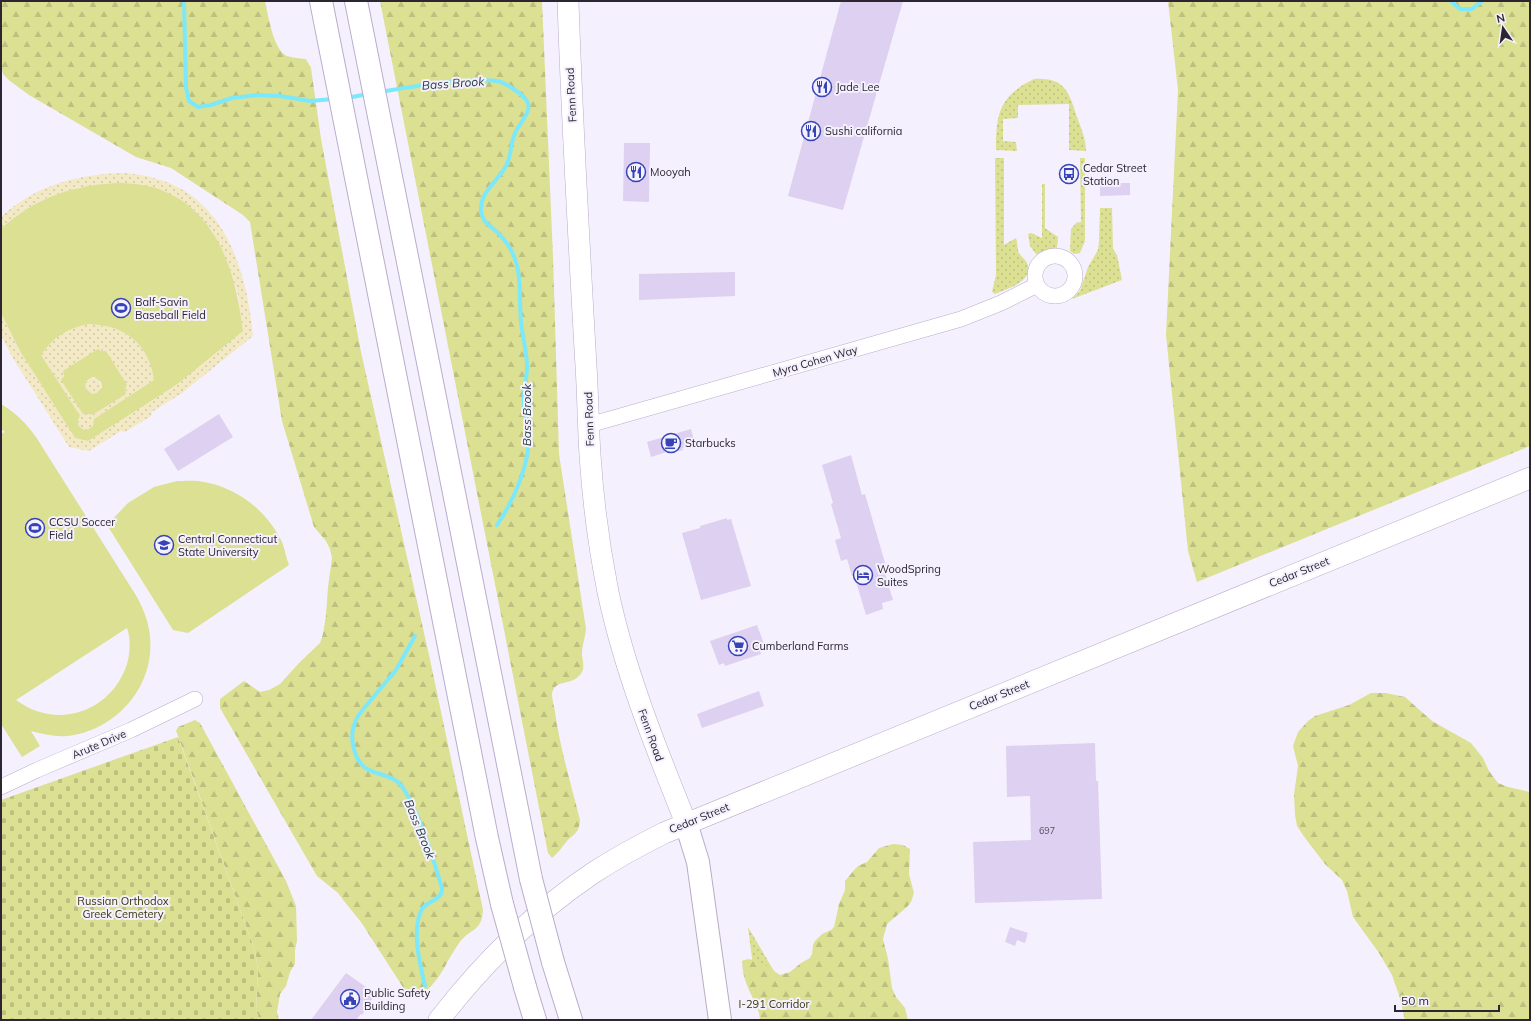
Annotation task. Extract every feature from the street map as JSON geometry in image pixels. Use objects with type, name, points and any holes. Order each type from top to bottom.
[{"type":"highway","points":[[322,1],[486,830],[502,904],[535,1020]]},
{"type":"highway","points":[[356,1],[531,879],[553,962],[571,1020]]},
{"type":"highway","points":[[686,823],[698,862],[720,1020]]},
{"type":"main road","name":"Fenn Road","points":[[568,1],[590,464],[603,565],[613,616],[625,658],[660,759],[686,823]]},
{"type":"main road","name":"Cedar Street","points":[[440,1020],[466,988],[494,958],[548,907],[593,874],[644,843],[686,823],[1530,478]]},
{"type":"street","name":"Myra Cohen Way","points":[[589,425],[947,323],[1001,303],[1037,286]]},
{"type":"street","name":"Arute Drive","points":[[1,787],[131,730],[195,699]]},
{"type":"green space","points":[[1,1],[265,1],[272,31],[278,47],[287,56],[306,59],[311,68],[321,139],[361,352],[429,655],[483,910],[478,926],[463,938],[436,981],[422,994],[412,997],[408,995],[361,922],[338,893],[317,876],[220,708],[220,699],[244,681],[260,692],[269,690],[280,684],[320,643],[326,615],[332,558],[326,541],[314,527],[282,421],[250,222],[243,215],[171,168],[136,157],[29,95],[10,81],[3,74],[1,65]]},
{"type":"green space","points":[[380,1],[542,1],[553,257],[559,454],[586,629],[582,651],[582,672],[574,680],[557,686],[552,694],[557,726],[580,820],[579,828],[552,858],[548,853]]},
{"type":"green space","points":[[1168,1],[1530,1],[1530,446],[1197,582],[1188,551],[1166,335],[1178,90]]},
{"type":"green space","points":[[1034,79],[1053,81],[1064,88],[1068,93],[1082,129],[1086,151],[1069,150],[1069,104],[1018,105],[1018,118],[1003,119],[1003,141],[1016,142],[1017,151],[996,150],[997,126],[1002,107],[1013,92],[1022,85]]},
{"type":"green space","points":[[995,158],[1004,158],[1004,245],[1016,238],[1019,253],[1027,262],[1028,272],[1022,281],[995,294],[992,292],[996,275]]},
{"type":"green space","points":[[1080,158],[1085,158],[1085,241],[1080,253],[1074,254],[1070,251],[1071,229],[1076,223],[1081,222]]},
{"type":"green space","name":"Balf-Savin Baseball Field","points":[[127,183],[156,188],[181,200],[197,213],[211,230],[221,248],[229,268],[240,310],[243,331],[176,385],[88,441],[75,438],[20,351],[1,313],[1,229],[28,208],[57,194],[88,186]],"holes":[[[89,324],[114,328],[124,333],[141,347],[147,356],[154,380],[94,419],[93,426],[87,430],[80,427],[78,423],[80,416],[41,355],[56,338],[74,328]]]},
{"type":"green space","points":[[1042,184],[1045,184],[1045,228],[1058,237],[1057,248],[1036,254],[1030,246],[1028,234],[1031,233],[1042,238]]},
{"type":"green space","points":[[1100,208],[1112,208],[1113,249],[1117,255],[1122,280],[1072,299],[1080,291],[1088,267],[1098,250]]},
{"type":"green space","points":[[98,349],[101,351],[106,351],[127,385],[125,389],[126,394],[92,415],[83,414],[61,380],[64,376],[63,371]],"holes":[[[94,377],[101,382],[102,387],[97,393],[92,394],[85,387],[90,378]]]},
{"type":"green space","name":"CCSU Soccer Field","points":[[1,404],[20,419],[36,437],[137,597],[146,617],[150,637],[150,655],[146,672],[139,689],[129,703],[116,715],[101,725],[85,732],[67,736],[54,736],[31,731],[40,746],[22,757],[1,724],[1,434],[5,432],[1,429]],"holes":[[[127,628],[130,646],[127,664],[119,681],[109,695],[95,705],[80,712],[64,715],[48,714],[32,709],[16,700]]]},
{"type":"green space","points":[[177,481],[204,482],[216,485],[240,495],[260,511],[276,531],[282,542],[289,565],[188,633],[173,630],[107,525],[128,503],[154,487]]},
{"type":"green space","points":[[1371,693],[1386,693],[1405,697],[1432,721],[1471,743],[1483,758],[1489,771],[1498,783],[1530,792],[1530,1020],[1405,1020],[1392,975],[1379,953],[1353,917],[1347,891],[1342,880],[1325,864],[1297,826],[1294,794],[1298,766],[1293,746],[1298,732],[1315,716],[1349,705]]},
{"type":"green space","points":[[195,720],[200,723],[286,881],[296,906],[297,941],[295,950],[295,964],[290,972],[286,986],[280,994],[277,1012],[279,1020],[259,1020],[256,1009],[258,970],[255,951],[176,731],[178,727]]},
{"type":"green space","name":"Russian Orthodox Greek Cemetery","points":[[178,737],[255,951],[258,970],[256,1009],[259,1020],[1,1020],[1,800]]},
{"type":"green space","points":[[893,844],[903,845],[910,849],[909,874],[914,893],[911,902],[907,907],[887,924],[883,939],[888,959],[892,988],[896,997],[905,1008],[908,1020],[761,1020],[747,985],[742,961],[752,959],[767,966],[780,975],[790,972],[810,958],[815,941],[822,934],[834,927],[839,904],[845,890],[845,881],[858,866],[867,862],[879,848]]},
{"type":"green space","name":"I-291 Corridor","points":[[748,927],[803,1020],[760,1020]]},
{"type":"sand","points":[[124,173],[153,178],[181,189],[200,203],[216,220],[229,241],[238,264],[250,312],[253,336],[182,393],[152,412],[151,416],[125,432],[121,431],[89,451],[69,447],[11,355],[1,335],[1,313],[20,351],[75,438],[88,441],[243,331],[238,295],[227,262],[211,229],[193,209],[80,187],[47,198],[33,205],[1,229],[1,217],[14,206],[43,189],[74,179]]},
{"type":"sand","points":[[89,324],[114,328],[133,339],[147,356],[154,380],[94,419],[93,426],[87,430],[79,425],[79,416],[41,355],[46,348],[61,334],[74,328]],"holes":[[[99,350],[104,351],[126,386],[125,392],[92,415],[83,413],[63,378],[64,373]]]},
{"type":"sand","points":[[90,378],[96,378],[101,383],[99,392],[96,394],[90,394],[85,389],[85,383]]},
{"type":"building","points":[[841,1],[903,1],[843,210],[788,196]]},
{"type":"building","name":"Mooyah","points":[[624,143],[650,143],[649,202],[623,201]]},
{"type":"building","points":[[1100,183],[1130,183],[1130,195],[1100,196]]},
{"type":"building","points":[[735,272],[735,296],[639,300],[639,274]]},
{"type":"building","points":[[219,414],[233,437],[178,471],[164,449]]},
{"type":"building","name":"Starbucks","points":[[691,429],[695,444],[682,448],[683,450],[670,453],[670,451],[651,457],[647,442]]},
{"type":"building","points":[[851,455],[862,495],[865,494],[886,566],[883,567],[893,600],[882,603],[883,609],[866,615],[854,575],[852,576],[847,559],[841,561],[835,540],[841,538],[822,465]]},
{"type":"building","points":[[727,518],[727,520],[731,519],[751,586],[701,600],[682,533]]},
{"type":"building","name":"Cumberland Farms","points":[[757,625],[766,649],[760,650],[761,654],[725,666],[724,663],[719,665],[710,641]]},
{"type":"building","points":[[759,691],[764,706],[702,728],[697,714]]},
{"type":"building","points":[[1095,743],[1096,781],[1098,781],[1102,899],[975,903],[973,842],[1031,840],[1030,796],[1007,797],[1006,746]]},
{"type":"building","points":[[1010,927],[1028,933],[1025,943],[1017,940],[1015,946],[1005,942]]},
{"type":"building","name":"Public Safety Building","points":[[346,973],[376,994],[362,1015],[361,1014],[356,1020],[311,1020]]},
{"type":"waterway","name":"Bass Brook","points":[[184,1],[186,87],[189,101],[198,107],[211,105],[232,98],[258,95],[280,96],[310,101],[334,99]]},
{"type":"waterway","points":[[1451,1],[1460,9],[1472,9],[1482,1]]},
{"type":"waterway","name":"Bass Brook","points":[[380,92],[442,83],[493,80],[513,89],[522,95],[527,101],[527,112],[514,135],[506,166],[486,193],[481,205],[482,216],[488,224],[505,240],[516,262],[520,284],[520,314],[527,360],[524,398],[529,433],[527,457],[515,493],[497,525]]},
{"type":"waterway","name":"Bass Brook","points":[[347,98],[368,94]]},
{"type":"waterway","name":"Bass Brook","points":[[415,636],[396,670],[360,713],[354,725],[352,736],[357,757],[362,765],[369,770],[391,778],[405,791],[422,826],[442,888],[442,892],[438,898],[422,909],[417,927],[418,947],[425,986]]},
{"type":"place","name":"Jade Lee","points":[[822,87]]},
{"type":"place","name":"Sushi california","points":[[811,131]]},
{"type":"place","name":"Mooyah","points":[[636,172]]},
{"type":"place","name":"Cedar Street Station","points":[[1069,174]]},
{"type":"place","name":"Balf-Savin Baseball Field","points":[[121,308]]},
{"type":"place","name":"Starbucks","points":[[671,443]]},
{"type":"place","name":"CCSU Soccer Field","points":[[35,528]]},
{"type":"place","name":"Central Connecticut State University","points":[[164,545]]},
{"type":"place","name":"WoodSpring Suites","points":[[863,575]]},
{"type":"place","name":"Cumberland Farms","points":[[738,646]]},
{"type":"place","name":"Public Safety Building","points":[[350,999]]}]
